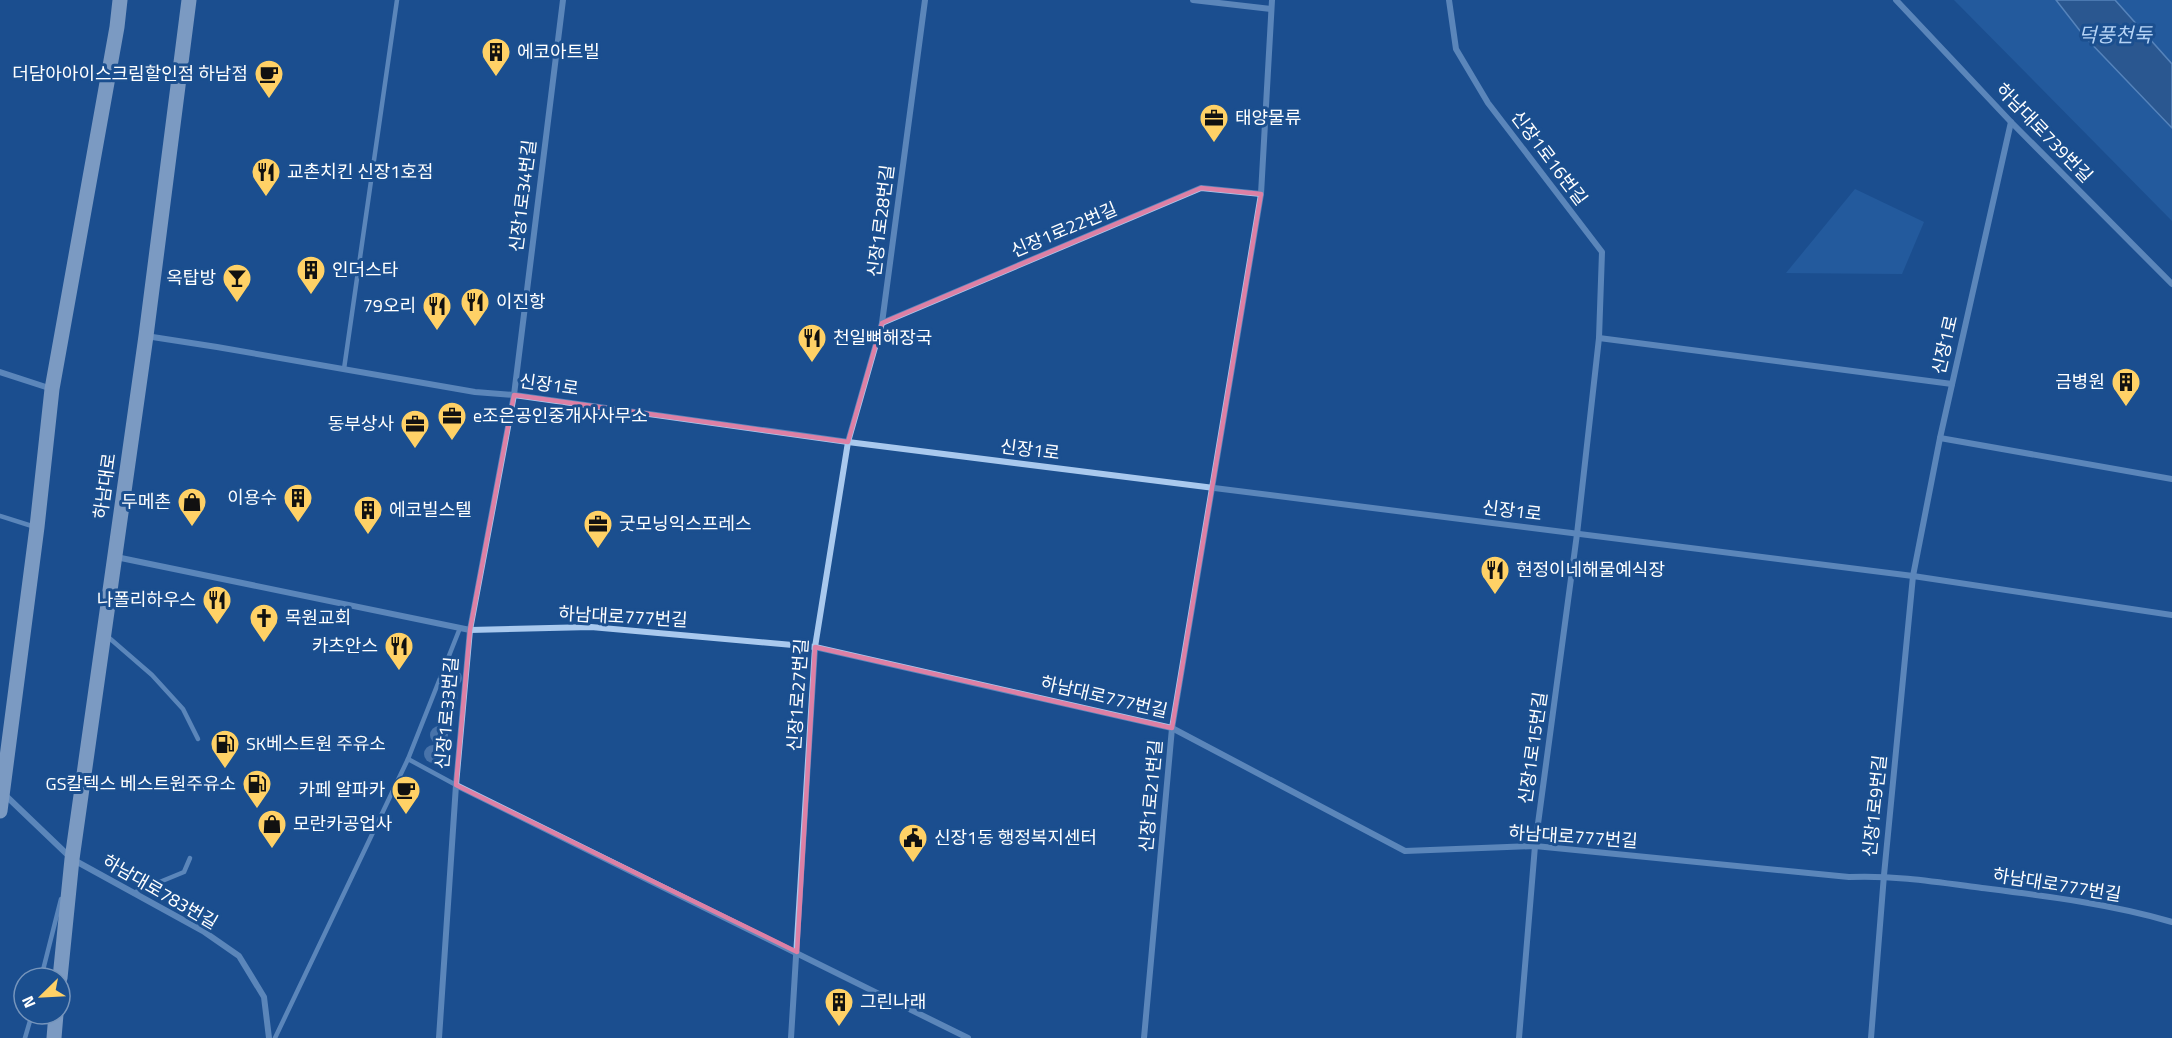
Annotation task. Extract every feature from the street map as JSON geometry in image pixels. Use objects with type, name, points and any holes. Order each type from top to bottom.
[{"type":"main road","points":[[115,0],[117,27]]},
{"type":"main road","points":[[0,811],[37,527],[52,389],[120,0]]},
{"type":"main road","name":"하남대로","points":[[61,966],[72,859],[146,336],[189,0]]},
{"type":"street","name":"신장1로34번길","points":[[514,395],[563,0]]},
{"type":"street","name":"신장1로28번길","points":[[848,442],[882,323],[925,0]]},
{"type":"street","points":[[1193,0],[1271,9]]},
{"type":"street","points":[[1211,488],[1261,194],[1272,0]]},
{"type":"street","name":"신장1로16번길","points":[[1449,0],[1456,49],[1488,103],[1602,252],[1599,338],[1577,534]]},
{"type":"street","name":"하남대로739번길","points":[[1896,0],[2011,122],[2172,284]]},
{"type":"street","name":"신장1로","points":[[1913,576],[1940,438],[2011,122]]},
{"type":"street","name":"신장1로22번길","points":[[882,323],[1201,188],[1261,194]]},
{"type":"street","name":"신장1로","points":[[146,336],[475,392],[514,395],[848,442],[1913,576],[2172,615]]},
{"type":"street","points":[[1599,338],[1952,384]]},
{"type":"street","points":[[0,372],[52,389]]},
{"type":"street","name":"신장1로33번길","points":[[439,1038],[456,785],[470,630],[514,395]]},
{"type":"street","points":[[1940,438],[2172,479]]},
{"type":"street","name":"신장1로27번길","points":[[791,1038],[815,647],[848,442]]},
{"type":"street","name":"신장1로21번길","points":[[1144,1038],[1172,728],[1211,488]]},
{"type":"street","name":"신장1로15번길","points":[[1519,1038],[1535,846],[1577,534]]},
{"type":"street","name":"하남대로777번길","points":[[115,556],[470,630],[591,627],[815,647],[1172,728],[1406,851],[1535,846],[1849,877],[1884,875],[2039,895],[2172,922]]},
{"type":"street","name":"신장1로9번길","points":[[1871,1038],[1884,875],[1913,576]]},
{"type":"street","points":[[456,785],[968,1038]]},
{"type":"street","name":"하남대로783번길","points":[[1,792],[72,859],[203,931],[239,956],[264,997],[269,1038]]},
{"type":"lane","points":[[344,369],[397,0]]},
{"type":"lane","points":[[0,516],[37,527]]},
{"type":"lane","points":[[275,1038],[408,759],[460,628]]},
{"type":"lane","points":[[104,633],[152,675],[183,709],[198,739]]},
{"type":"lane","points":[[408,759],[456,785]]},
{"type":"lane","points":[[133,893],[183,872],[190,858]]},
{"type":"lane","points":[[44,966],[72,859]]},
{"type":"highlighted area","points":[[1201,188],[1261,194],[1172,728],[815,647],[797,952],[456,785],[470,630],[514,395],[848,442],[882,323]]},
{"type":"shaded area","points":[[1954,0],[2172,0],[2172,221]]},
{"type":"shaded area","points":[[1855,189],[1924,222],[1902,274],[1786,273]]},
{"type":"water","name":"덕풍천둑","points":[[2056,0],[2115,0],[2172,64],[2172,128],[2084,36]]},
{"type":"place","name":"에코아트빌","points":[[496,78]]},
{"type":"place","name":"더담아아이스크림할인점 하남점","points":[[269,100]]},
{"type":"place","name":"태양물류","points":[[1214,144]]},
{"type":"place","name":"교촌치킨 신장1호점","points":[[266,198]]},
{"type":"place","name":"인더스타","points":[[311,296]]},
{"type":"place","name":"옥탑방","points":[[237,304]]},
{"type":"place","name":"이진항","points":[[475,328]]},
{"type":"place","name":"79오리","points":[[437,332]]},
{"type":"place","name":"천일뼈해장국","points":[[812,364]]},
{"type":"place","name":"금병원","points":[[2126,408]]},
{"type":"place","name":"e조은공인중개사사무소","points":[[452,442]]},
{"type":"place","name":"동부상사","points":[[415,450]]},
{"type":"place","name":"이용수","points":[[298,524]]},
{"type":"place","name":"두메촌","points":[[192,528]]},
{"type":"place","name":"에코빌스텔","points":[[368,536]]},
{"type":"place","name":"굿모닝익스프레스","points":[[598,550]]},
{"type":"place","name":"현정이네해물예식장","points":[[1495,596]]},
{"type":"place","name":"나폴리하우스","points":[[217,626]]},
{"type":"place","name":"목원교회","points":[[264,644]]},
{"type":"place","name":"카츠안스","points":[[399,672]]},
{"type":"place","name":"SK베스트원 주유소","points":[[225,770]]},
{"type":"place","name":"GS칼텍스 베스트원주유소","points":[[257,810]]},
{"type":"place","name":"카페 알파카","points":[[406,816]]},
{"type":"place","name":"모란카공업사","points":[[272,850]]},
{"type":"place","name":"신장1동 행정복지센터","points":[[913,864]]},
{"type":"place","name":"그린나래","points":[[839,1028]]}]
